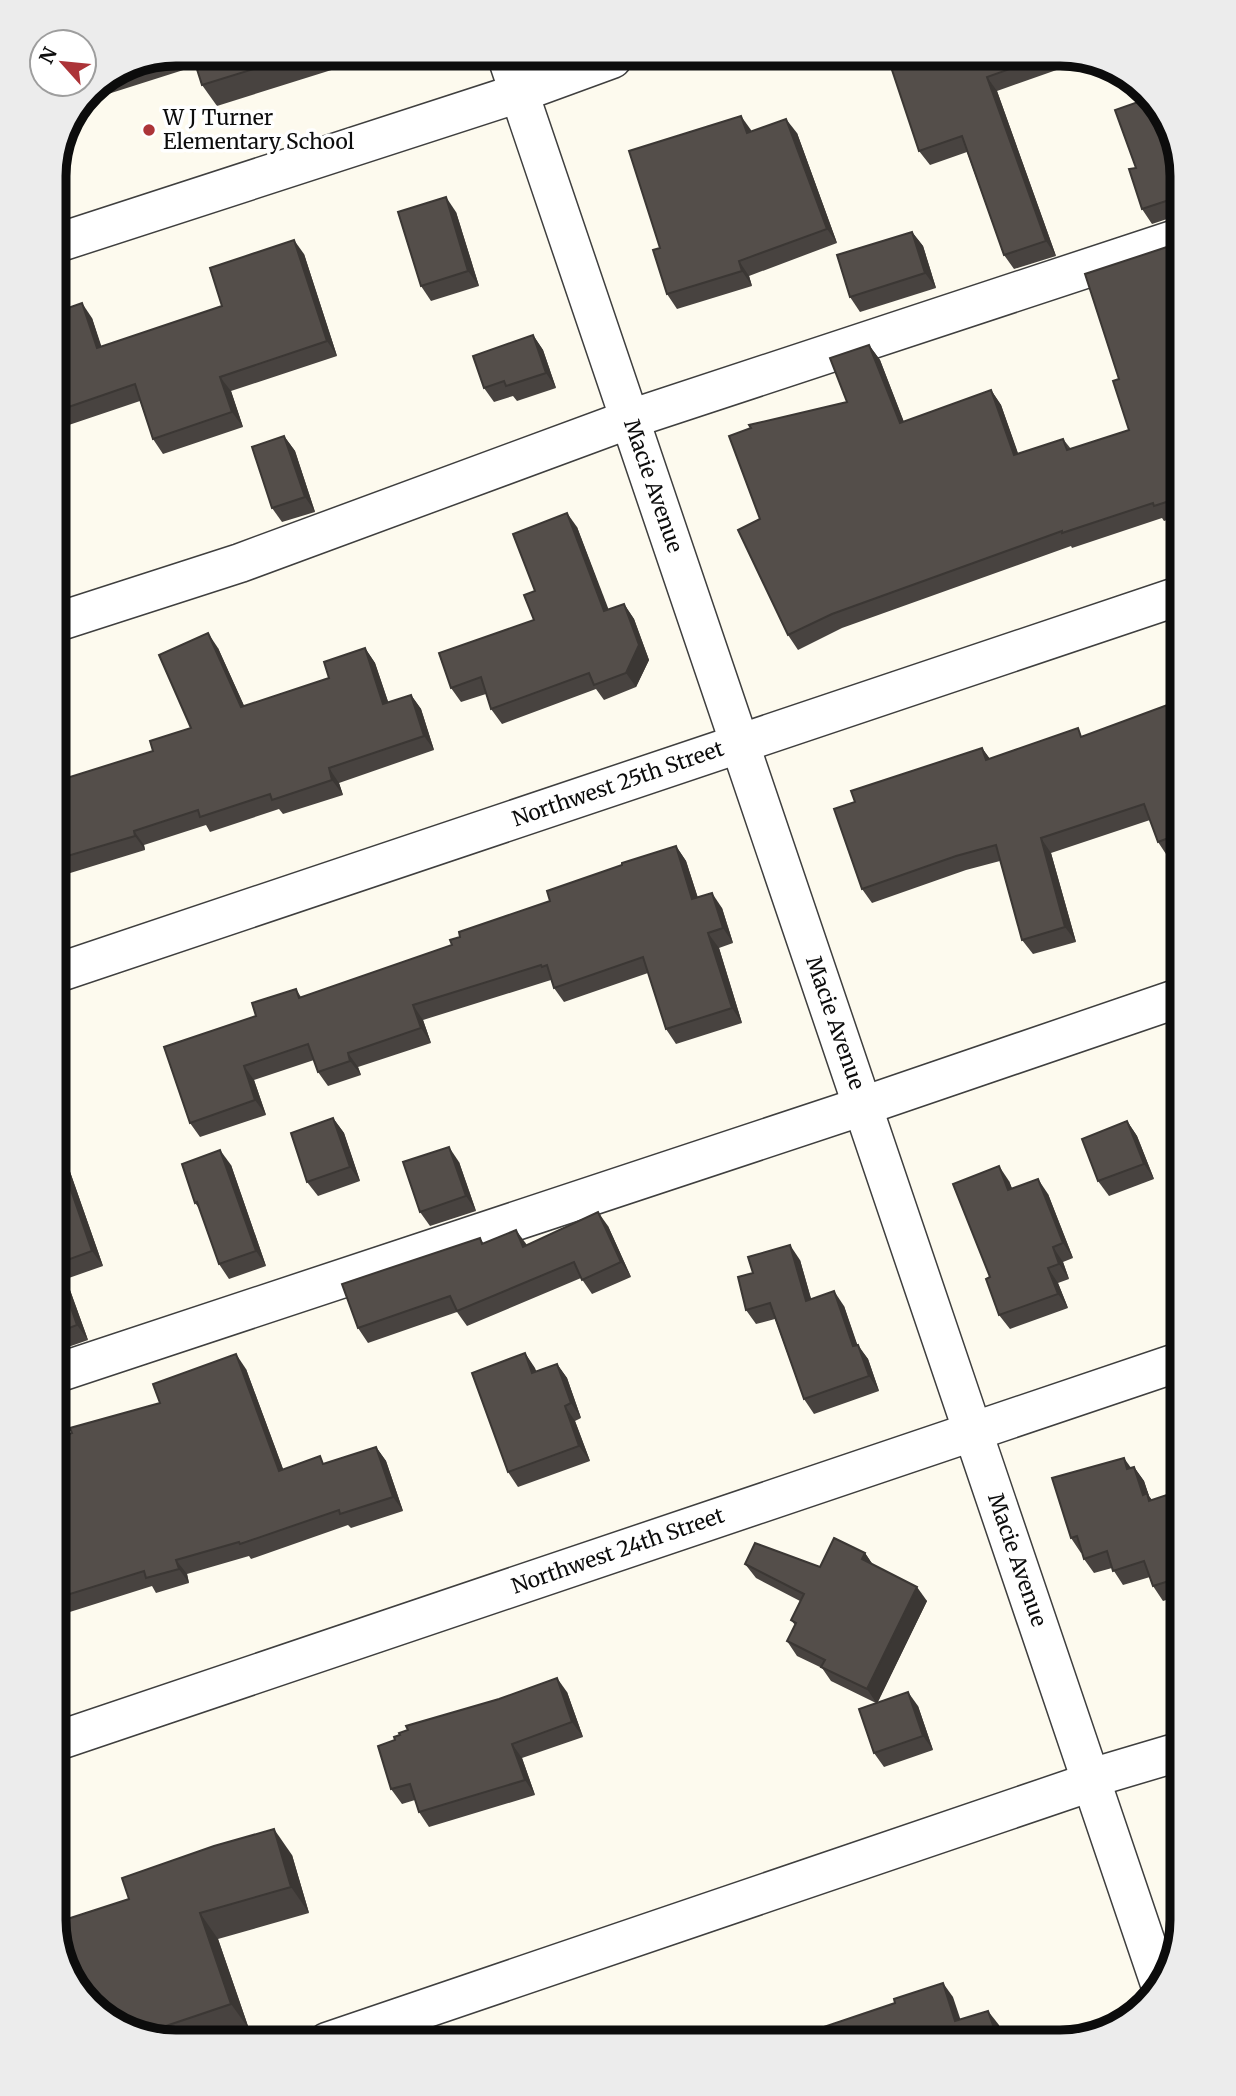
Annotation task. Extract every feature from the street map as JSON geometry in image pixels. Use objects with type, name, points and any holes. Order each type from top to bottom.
[{"type":"street","points":[[67,239],[514,76],[569,66]]},
{"type":"street","name":"Macie Avenue","points":[[514,76],[1156,1972]]},
{"type":"street","points":[[67,619],[240,563],[630,419],[1170,241]]},
{"type":"street","name":"Northwest 25th Street","points":[[67,970],[1170,599]]},
{"type":"street","points":[[66,1370],[863,1106],[1170,1001]]},
{"type":"street","name":"Northwest 24th Street","points":[[66,1738],[1170,1365]]},
{"type":"street","points":[[364,2029],[1170,1755]]},
{"type":"building","points":[[196,66],[263,66],[202,85]]},
{"type":"building","points":[[891,67],[1015,67],[987,77],[1046,241],[1004,255],[962,136],[919,151]]},
{"type":"building","points":[[1140,102],[1151,116],[1166,148],[1170,201],[1142,209],[1129,169],[1136,168],[1115,110]]},
{"type":"building","points":[[741,116],[747,133],[786,119],[827,229],[739,261],[742,271],[667,294],[653,250],[660,248],[629,151]]},
{"type":"building","points":[[446,197],[468,271],[421,286],[398,212]]},
{"type":"building","points":[[912,232],[925,273],[850,297],[837,255]]},
{"type":"building","points":[[294,240],[327,341],[220,377],[232,412],[153,439],[135,384],[67,408],[67,308],[82,303],[97,348],[222,306],[210,268]]},
{"type":"building","points":[[1170,246],[1170,501],[1154,506],[1153,503],[1062,531],[832,614],[788,635],[738,530],[760,519],[729,436],[751,428],[749,425],[847,402],[830,358],[869,345],[900,423],[991,390],[1014,455],[1063,439],[1067,450],[1129,430],[1113,381],[1119,379],[1085,274]]},
{"type":"building","points":[[533,335],[546,373],[506,386],[504,381],[484,388],[473,356]]},
{"type":"building","points":[[284,436],[305,497],[272,508],[252,447]]},
{"type":"building","points":[[567,513],[604,611],[624,604],[639,645],[626,673],[594,685],[589,673],[491,709],[481,677],[451,688],[439,653],[534,620],[524,595],[535,591],[513,534]]},
{"type":"building","points":[[208,633],[241,707],[329,678],[324,662],[365,648],[383,704],[411,695],[424,736],[329,768],[332,780],[272,800],[270,794],[200,817],[198,810],[134,831],[135,836],[67,856],[67,778],[153,751],[150,741],[191,728],[159,655]]},
{"type":"building","points":[[1170,704],[1170,838],[1158,842],[1144,804],[1041,838],[1065,927],[1022,940],[996,845],[862,889],[834,809],[855,802],[851,791],[982,748],[986,760],[1078,728],[1081,737]]},
{"type":"building","points":[[676,846],[692,899],[712,893],[723,928],[708,933],[732,1008],[666,1029],[643,957],[554,988],[547,965],[541,965],[413,1005],[421,1028],[348,1053],[350,1061],[318,1072],[308,1044],[244,1066],[255,1100],[190,1123],[164,1047],[256,1016],[252,1003],[296,989],[299,998],[452,945],[450,940],[460,937],[459,932],[550,901],[547,891]]},
{"type":"building","points":[[333,1118],[350,1167],[307,1182],[291,1133]]},
{"type":"building","points":[[1127,1121],[1144,1164],[1098,1181],[1082,1139]]},
{"type":"building","points":[[449,1147],[466,1196],[420,1212],[403,1162]]},
{"type":"building","points":[[220,1150],[256,1251],[219,1264],[182,1164]]},
{"type":"building","points":[[999,1166],[1008,1190],[1038,1179],[1063,1243],[1053,1247],[1059,1264],[1048,1268],[1058,1294],[999,1315],[986,1279],[990,1277],[953,1184]]},
{"type":"building","points":[[66,1177],[92,1251],[66,1260]]},
{"type":"building","points":[[598,1212],[621,1262],[582,1280],[574,1262],[457,1311],[450,1296],[358,1328],[342,1284],[480,1238],[482,1244],[516,1230],[523,1247]]},
{"type":"building","points":[[790,1245],[806,1301],[834,1291],[853,1346],[858,1345],[869,1376],[804,1399],[770,1303],[746,1310],[738,1277],[753,1273],[748,1257]]},
{"type":"building","points":[[66,1294],[77,1325],[66,1329]]},
{"type":"building","points":[[525,1353],[532,1373],[557,1364],[571,1403],[565,1406],[579,1446],[508,1472],[472,1373]]},
{"type":"building","points":[[236,1354],[279,1471],[320,1456],[323,1464],[376,1447],[393,1497],[340,1514],[339,1510],[240,1544],[239,1542],[176,1560],[179,1569],[146,1578],[144,1571],[66,1595],[66,1435],[72,1433],[70,1428],[160,1403],[153,1384]]},
{"type":"building","points":[[1124,1458],[1127,1469],[1134,1467],[1143,1495],[1147,1493],[1149,1501],[1170,1494],[1170,1581],[1153,1586],[1144,1561],[1113,1571],[1107,1551],[1084,1559],[1077,1536],[1071,1538],[1052,1478]]},
{"type":"building","points":[[834,1538],[865,1553],[862,1559],[917,1587],[867,1689],[821,1667],[825,1660],[787,1641],[796,1623],[791,1620],[804,1594],[745,1564],[755,1543],[820,1567]]},
{"type":"building","points":[[557,1678],[572,1722],[512,1744],[525,1780],[419,1812],[410,1784],[391,1789],[378,1746],[395,1740],[394,1737],[400,1735],[399,1733],[408,1730],[406,1726],[499,1699]]},
{"type":"building","points":[[908,1692],[923,1736],[874,1753],[859,1709]]},
{"type":"building","points":[[274,1829],[291,1887],[200,1913],[231,2004],[161,2028],[141,2024],[104,2002],[85,1980],[72,1955],[66,1919],[129,1899],[122,1878],[214,1846]]},
{"type":"building","points":[[943,1983],[955,2021],[988,2011],[995,2030],[816,2030],[895,2003],[894,1999]]},
{"type":"place","name":"W J Turner Elementary School","points":[[149,130]]}]
